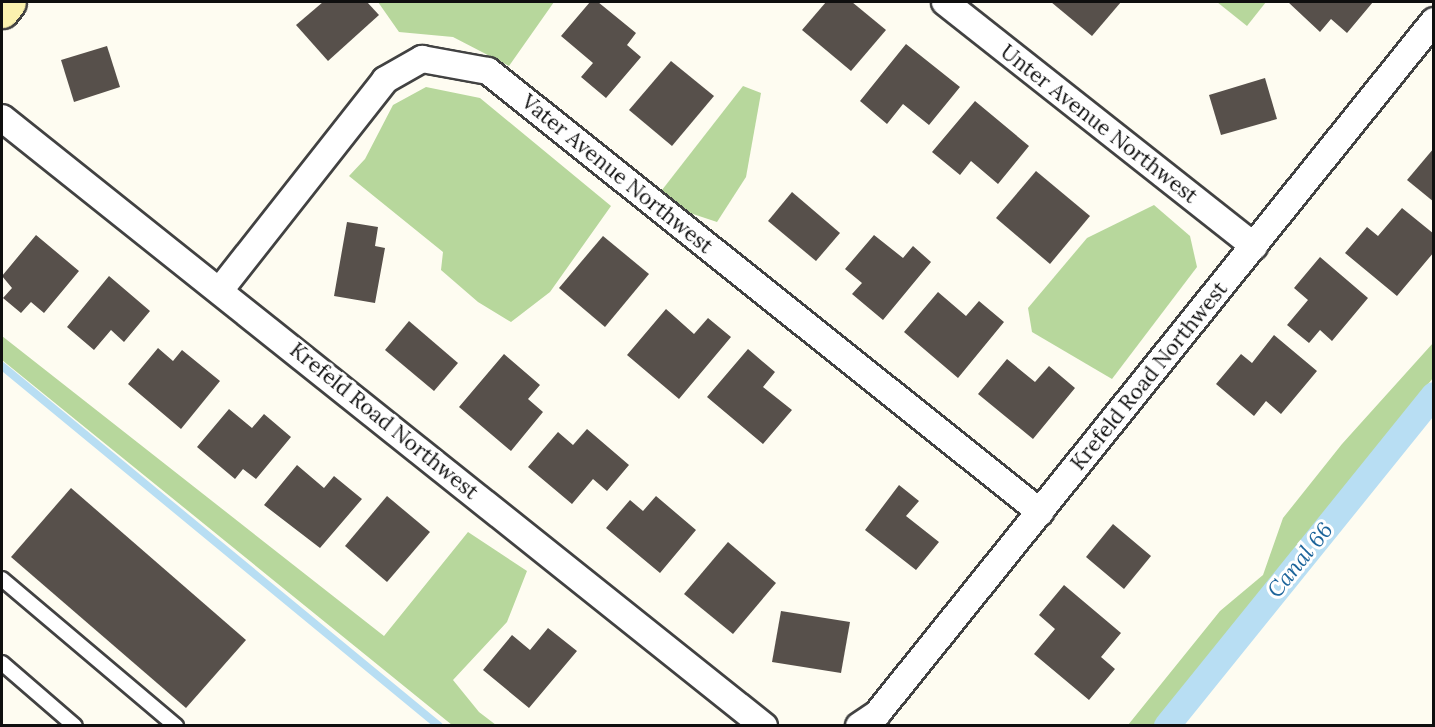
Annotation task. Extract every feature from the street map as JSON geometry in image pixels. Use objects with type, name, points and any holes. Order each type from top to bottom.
[{"type":"street","points":[[2,11],[9,2]]},
{"type":"street","name":"Unter Avenue Northwest","points":[[945,2],[1254,246]]},
{"type":"street","name":"Krefeld Road Northwest","points":[[859,726],[877,714],[1434,21]]},
{"type":"street","name":"Vater Avenue Northwest","points":[[220,290],[385,80],[422,59],[488,71],[1040,512]]},
{"type":"street","name":"Krefeld Road Northwest","points":[[2,118],[764,726]]},
{"type":"lane","points":[[2,579],[176,726]]},
{"type":"lane","points":[[2,663],[75,726]]},
{"type":"green space","points":[[378,2],[554,2],[509,66],[453,37],[399,32]]},
{"type":"green space","points":[[1217,2],[1266,2],[1247,26]]},
{"type":"green space","points":[[743,86],[761,93],[746,177],[717,222],[672,207],[662,190]]},
{"type":"green space","points":[[426,87],[480,98],[611,206],[550,292],[511,322],[478,302],[441,270],[443,252],[349,176],[365,159],[393,105]]},
{"type":"green space","points":[[1154,205],[1190,236],[1197,267],[1112,379],[1032,332],[1028,308],[1087,238]]},
{"type":"green space","points":[[2,336],[384,636],[468,532],[527,571],[507,622],[453,680],[479,712],[496,725],[452,725],[2,360]]},
{"type":"green space","points":[[1433,343],[1433,378],[1154,725],[1128,725],[1220,611],[1263,575],[1283,518],[1342,444]]},
{"type":"building","points":[[323,2],[367,2],[379,15],[328,61],[296,25]]},
{"type":"building","points":[[590,2],[598,2],[636,33],[627,45],[641,57],[606,98],[581,77],[593,63],[561,36]]},
{"type":"building","points":[[826,2],[852,2],[886,30],[851,71],[802,30]]},
{"type":"building","points":[[1051,2],[1121,2],[1092,36]]},
{"type":"building","points":[[1288,2],[1373,2],[1347,33],[1331,19],[1320,32]]},
{"type":"building","points":[[906,44],[960,87],[929,125],[903,104],[887,124],[860,101]]},
{"type":"building","points":[[107,46],[120,87],[74,102],[61,60]]},
{"type":"building","points":[[671,61],[714,96],[672,146],[629,110]]},
{"type":"building","points":[[1265,78],[1277,119],[1221,135],[1209,95]]},
{"type":"building","points":[[975,101],[1029,146],[998,184],[971,161],[960,175],[932,152]]},
{"type":"building","points":[[1434,148],[1434,202],[1407,180]]},
{"type":"building","points":[[1036,171],[1090,216],[1050,264],[996,218]]},
{"type":"building","points":[[792,192],[840,233],[816,261],[768,221]]},
{"type":"building","points":[[1402,208],[1434,234],[1434,252],[1397,296],[1345,253],[1367,227],[1378,236]]},
{"type":"building","points":[[347,222],[378,227],[375,246],[385,248],[375,303],[334,296]]},
{"type":"building","points":[[36,235],[79,271],[44,313],[31,302],[21,313],[3,298],[12,288],[2,276]]},
{"type":"building","points":[[874,235],[903,258],[913,246],[931,262],[883,320],[852,294],[862,283],[845,269]]},
{"type":"building","points":[[603,236],[649,274],[605,327],[559,288]]},
{"type":"building","points":[[1320,257],[1368,298],[1332,341],[1320,330],[1309,343],[1287,325],[1308,300],[1294,288]]},
{"type":"building","points":[[109,276],[150,311],[124,342],[111,330],[94,350],[67,327]]},
{"type":"building","points":[[938,292],[966,316],[979,301],[1004,322],[958,378],[904,332]]},
{"type":"building","points":[[666,309],[694,334],[708,318],[731,337],[679,399],[627,355]]},
{"type":"building","points":[[409,321],[458,363],[434,391],[385,350]]},
{"type":"building","points":[[1274,335],[1317,371],[1281,414],[1266,401],[1254,416],[1216,384],[1241,354],[1252,363]]},
{"type":"building","points":[[158,348],[173,361],[182,350],[220,381],[181,429],[128,384]]},
{"type":"building","points":[[748,349],[775,372],[763,387],[792,410],[763,444],[707,397]]},
{"type":"building","points":[[504,354],[540,385],[528,399],[543,412],[511,451],[459,407]]},
{"type":"building","points":[[1007,359],[1035,382],[1049,366],[1075,388],[1033,439],[978,394]]},
{"type":"building","points":[[229,409],[252,428],[264,414],[291,437],[256,479],[243,469],[235,479],[197,447]]},
{"type":"building","points":[[587,429],[629,465],[607,491],[593,479],[572,504],[528,467],[558,432],[573,445]]},
{"type":"building","points":[[297,465],[324,488],[334,476],[362,499],[320,548],[264,505]]},
{"type":"building","points":[[899,485],[919,501],[906,516],[939,542],[916,570],[865,530]]},
{"type":"building","points":[[71,488],[246,640],[186,708],[11,557]]},
{"type":"building","points":[[387,496],[430,532],[387,582],[345,546]]},
{"type":"building","points":[[656,496],[696,530],[660,573],[606,528],[630,500],[643,511]]},
{"type":"building","points":[[1113,524],[1151,556],[1124,589],[1086,557]]},
{"type":"building","points":[[728,542],[776,583],[733,634],[684,594]]},
{"type":"building","points":[[1064,585],[1121,633],[1101,657],[1115,669],[1089,700],[1034,654],[1055,629],[1039,615]]},
{"type":"building","points":[[781,611],[850,622],[841,673],[772,662]]},
{"type":"building","points":[[548,628],[577,651],[529,708],[483,670],[512,635],[530,650]]},
{"type":"waterway","points":[[2,366],[439,726]]},
{"type":"waterway","name":"Canal 66","points":[[1167,726],[1434,395]]}]
